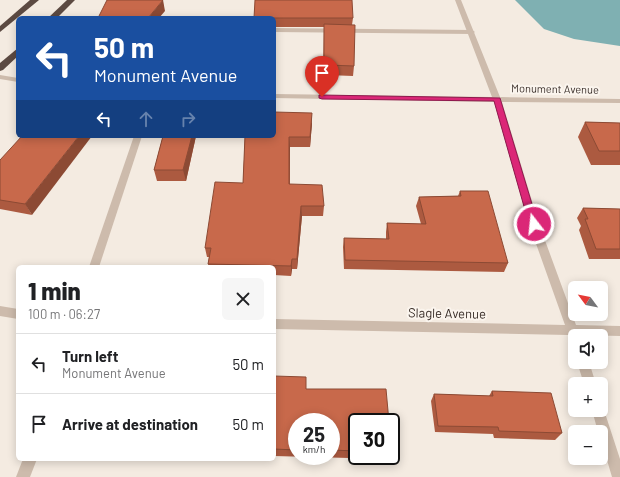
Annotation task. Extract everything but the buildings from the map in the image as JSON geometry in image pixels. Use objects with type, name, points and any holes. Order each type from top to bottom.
[{"type":"highway","points":[[16,16],[35,0]]},
{"type":"highway","points":[[54,16],[71,0]]},
{"type":"highway","points":[[0,30],[16,16]]},
{"type":"highway","points":[[0,68],[16,53]]},
{"type":"street","points":[[458,0],[472,32],[497,99],[534,224],[572,329]]},
{"type":"street","points":[[276,30],[472,32]]},
{"type":"street","points":[[0,77],[16,80]]},
{"type":"street","name":"Monument Avenue","points":[[276,96],[620,100]]},
{"type":"street","points":[[95,265],[137,138]]},
{"type":"street","points":[[0,311],[16,314]]},
{"type":"street","name":"Slagle Avenue","points":[[276,324],[568,334]]},
{"type":"street","name":"Slagle Avenue","points":[[608,332],[620,331]]},
{"type":"street","points":[[600,417],[619,477]]},
{"type":"street","points":[[23,477],[29,461]]},
{"type":"water","points":[[515,0],[620,0],[620,46],[574,39],[544,29]]},
{"type":"route","points":[[322,97],[497,99],[508,130],[534,224]]}]
